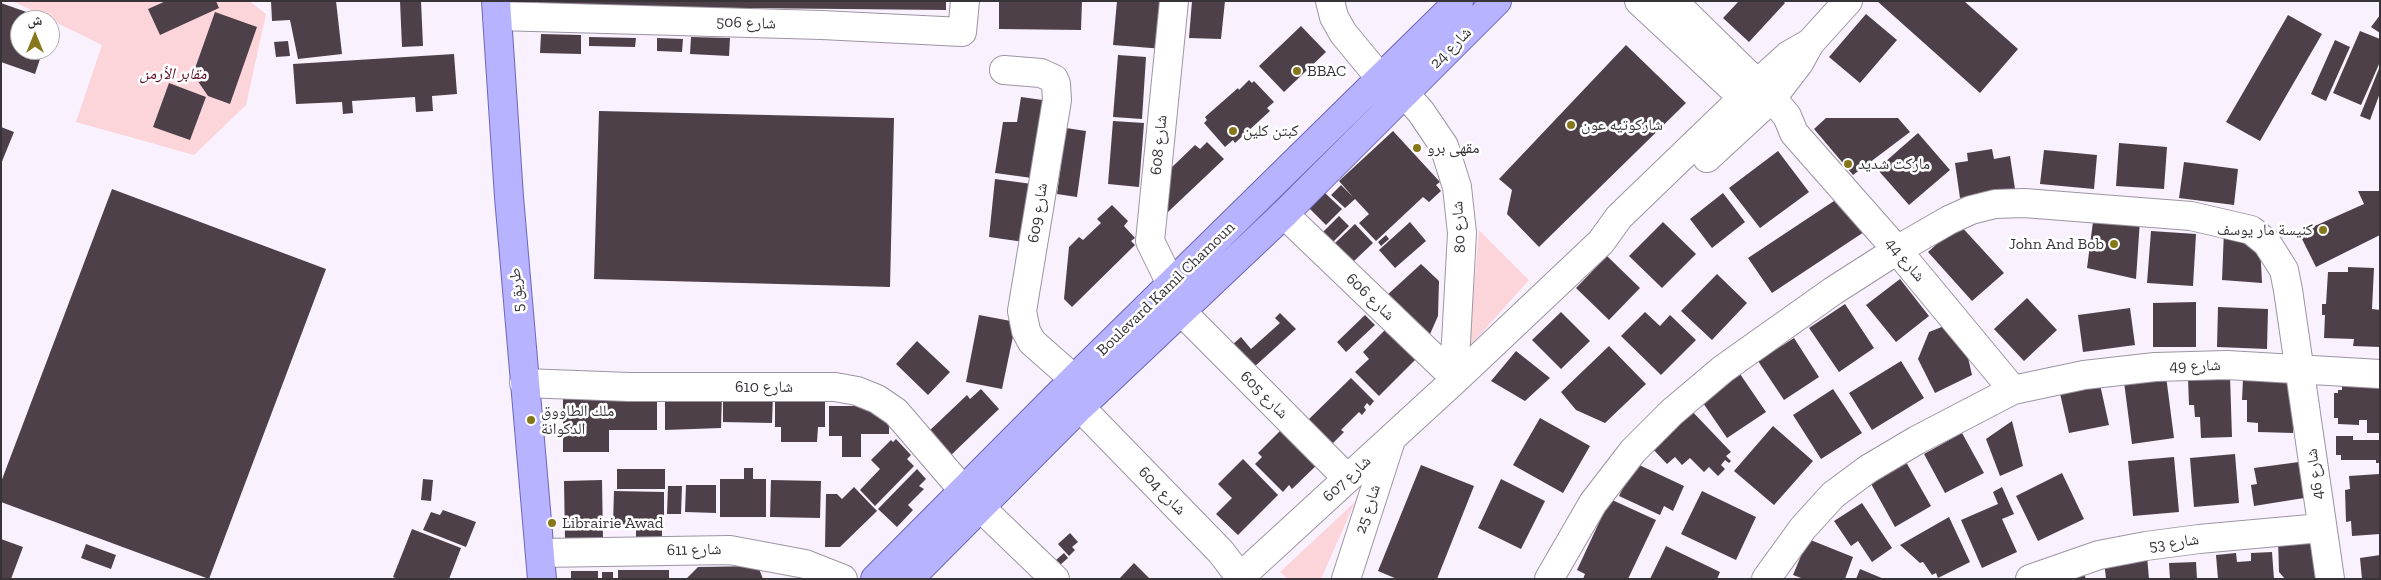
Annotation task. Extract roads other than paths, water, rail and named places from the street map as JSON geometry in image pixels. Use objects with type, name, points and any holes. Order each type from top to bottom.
[{"type":"main road","name":"Boulevard Kamil Chamoun","points":[[909,579],[971,498],[1074,379],[1459,1]]},
{"type":"main road","name":"شارع 24","points":[[1405,94],[1497,1]]},
{"type":"main road","name":"طريق 5","points":[[497,8],[509,197],[541,566]]},
{"type":"main road","name":"Boulevard Kamil Chamoun","points":[[875,579],[1080,407],[1284,214],[1405,94]]},
{"type":"street","name":"شارع 506","points":[[497,8],[962,32],[965,1]]},
{"type":"street","name":"شارع 608","points":[[1171,284],[1150,241],[1174,1]]},
{"type":"street","points":[[1330,1],[1334,17],[1342,33],[1381,79]]},
{"type":"street","points":[[1639,1],[1757,98]]},
{"type":"street","points":[[1673,1],[1757,98]]},
{"type":"street","name":"شارع 607","points":[[1250,575],[1347,478],[1601,242],[1619,216],[1799,63],[1810,43],[1848,1]]},
{"type":"street","name":"شارع 609","points":[[1004,70],[1041,73],[1054,79],[1056,84],[1057,100],[1022,311],[1026,332],[1032,342],[1074,379]]},
{"type":"street","name":"شارع 80","points":[[1405,94],[1421,112],[1444,146],[1456,187],[1462,233],[1454,377]]},
{"type":"street","name":"شارع 44","points":[[1757,98],[1787,116],[1794,133],[1897,250],[2013,390]]},
{"type":"street","name":"شارع 46","points":[[1549,579],[1593,503],[1633,451],[1672,412],[1722,369],[1833,291],[1897,250],[1971,210],[1995,204],[2024,203],[2160,212],[2191,216],[2251,230],[2267,243],[2284,270],[2288,290],[2330,579]]},
{"type":"street","name":"شارع 606","points":[[1284,214],[1454,377]]},
{"type":"street","name":"شارع 605","points":[[1182,312],[1347,478]]},
{"type":"street","name":"شارع 49","points":[[1766,579],[1803,528],[1833,495],[1868,469],[1917,440],[2013,390],[2084,375],[2155,367],[2228,365],[2380,374]]},
{"type":"street","name":"شارع 610","points":[[524,383],[835,388],[857,391],[877,399],[896,412],[971,498],[1055,579]]},
{"type":"street","name":"شارع 604","points":[[1080,407],[1222,552],[1250,575]]},
{"type":"street","name":"شارع 25","points":[[1346,579],[1391,438]]},
{"type":"street","name":"شارع 53","points":[[2030,579],[2099,555],[2146,546],[2209,538],[2322,528]]},
{"type":"street","name":"شارع 611","points":[[541,566],[730,550],[796,562],[843,579]]},
{"type":"place","name":"BBAC","points":[[1297,71]]},
{"type":"place","name":"شاركوتيه عون","points":[[1571,125]]},
{"type":"place","name":"كبتن كلين","points":[[1233,131]]},
{"type":"place","name":"مقهى برو","points":[[1417,148]]},
{"type":"place","name":"ماركت شديد","points":[[1848,164]]},
{"type":"place","name":"كنيسة مار يوسف","points":[[2323,230]]},
{"type":"place","name":"John And Bob","points":[[2114,244]]},
{"type":"place","name":"ملك الطاووق الدكوانة","points":[[531,420]]},
{"type":"place","name":"Librairie Awad","points":[[552,523]]},
{"type":"park label","name":"مقابر الأرمن","points":[[173,74]]}]
